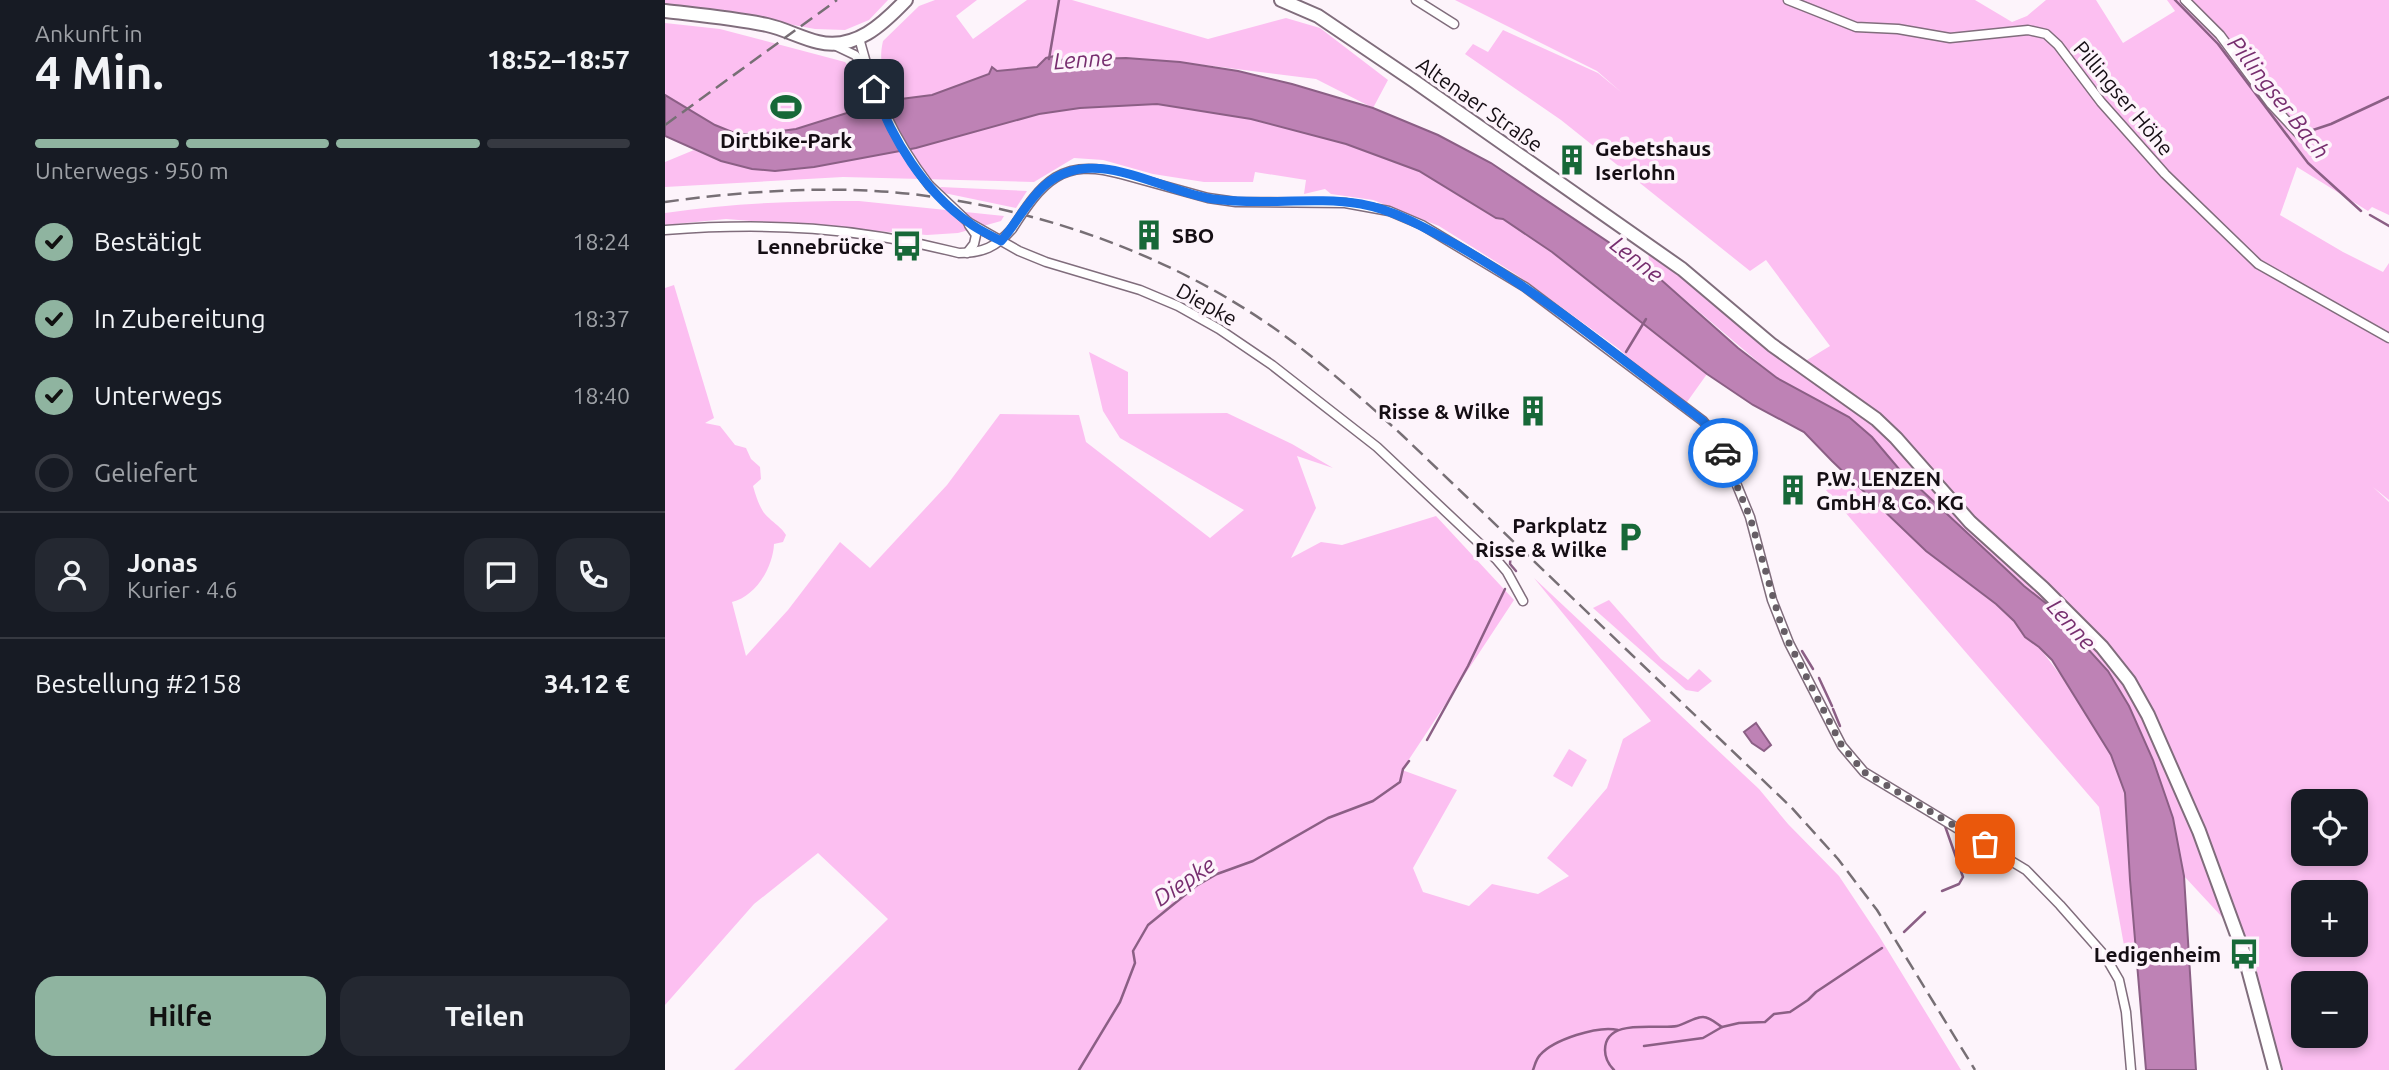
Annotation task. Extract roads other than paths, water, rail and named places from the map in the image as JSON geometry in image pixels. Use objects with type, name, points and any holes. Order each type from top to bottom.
[{"type":"main road","points":[[665,11],[747,21],[783,29],[820,43],[830,43],[859,38],[872,32],[906,0]]},
{"type":"main road","name":"Altenaer Straße","points":[[1281,0],[1318,16],[1622,227],[1709,290],[1804,370],[1852,401],[1896,438],[1970,522],[2043,588],[2113,660],[2129,681],[2148,715],[2209,858],[2244,954],[2275,1070]]},
{"type":"street","points":[[1416,0],[1454,24]]},
{"type":"street","name":"Pillingser Höhe","points":[[1788,0],[1856,27],[1898,29],[1950,38],[2028,30],[2046,33],[2101,102],[2165,174],[2258,264],[2389,338]]},
{"type":"street","points":[[2185,0],[2220,35],[2265,97],[2300,135]]},
{"type":"street","name":"Diepke","points":[[859,38],[868,73],[894,135],[929,186],[968,222],[1046,262],[1140,290],[1178,306],[1220,329],[1272,365],[1377,447],[1496,559],[1507,572],[1523,601]]},
{"type":"street","name":"Diepke","points":[[830,43],[855,55],[868,73]]},
{"type":"street","points":[[665,230],[755,226],[821,228],[899,239],[959,253],[981,252],[1001,241],[1029,202],[1052,179],[1071,169],[1087,167],[1222,201],[1345,203],[1389,211],[1422,225],[1525,287],[1703,421],[1722,449],[1750,517],[1772,600],[1789,643],[1842,746],[1864,772],[2026,870],[2051,895],[2113,966],[2126,1012],[2131,1070]]},
{"type":"street","points":[[967,253],[974,244],[976,235],[968,222]]},
{"type":"waterway","name":"Lenne","points":[[1049,59],[1059,0]]},
{"type":"waterway","name":"Pillingser Bach","points":[[2175,0],[2218,44],[2308,163],[2361,211]]},
{"type":"waterway","points":[[2307,132],[2389,97]]},
{"type":"waterway","name":"Pillingser Bach","points":[[2370,215],[2389,226]]},
{"type":"waterway","name":"Diepke","points":[[1626,352],[1646,319]]},
{"type":"waterway","name":"Diepke","points":[[1511,550],[1510,564],[1516,571]]},
{"type":"waterway","name":"Diepke","points":[[1427,740],[1468,666],[1505,589]]},
{"type":"waterway","points":[[1802,651],[1813,669]]},
{"type":"waterway","points":[[1819,678],[1832,706]]},
{"type":"waterway","points":[[1833,709],[1840,726]]},
{"type":"waterway","name":"Diepke","points":[[1079,1070],[1120,1002],[1135,963],[1133,951],[1148,925],[1196,886],[1217,874],[1253,861],[1328,818],[1373,801],[1400,782],[1403,769],[1409,761]]},
{"type":"waterway","points":[[1942,891],[1959,884],[1963,877],[1945,826]]},
{"type":"waterway","points":[[1904,932],[1925,912]]},
{"type":"waterway","points":[[1644,1046],[1703,1038],[1722,1027],[1765,1022],[1774,1014],[1790,1012],[1882,948]]},
{"type":"waterway","points":[[1614,1070],[1607,1061],[1607,1040],[1613,1033],[1623,1029],[1677,1026],[1703,1017],[1722,1027]]},
{"type":"waterway","points":[[1533,1070],[1546,1049],[1565,1039],[1599,1030],[1618,1030]]},
{"type":"railway","points":[[665,125],[837,0]]},
{"type":"railway","points":[[665,202],[731,194],[834,190],[902,193],[982,205],[1030,216],[1123,247],[1211,289],[1253,314],[1321,364],[1402,435],[1791,807],[1838,859],[1877,910],[1975,1070]]},
{"type":"place","name":"Dirtbike-Park","points":[[786,107]]},
{"type":"place","name":"Gebetshaus Iserlohn","points":[[1572,160]]},
{"type":"place","name":"SBO","points":[[1149,235]]},
{"type":"place","name":"Lennebrücke","points":[[907,246]]},
{"type":"place","name":"Risse & Wilke","points":[[1533,411]]},
{"type":"place","name":"P.W. LENZEN GmbH & Co. KG","points":[[1793,490]]},
{"type":"place","name":"Parkplatz Risse & Wilke","points":[[1630,537]]},
{"type":"place","name":"Ledigenheim","points":[[2244,954]]}]
